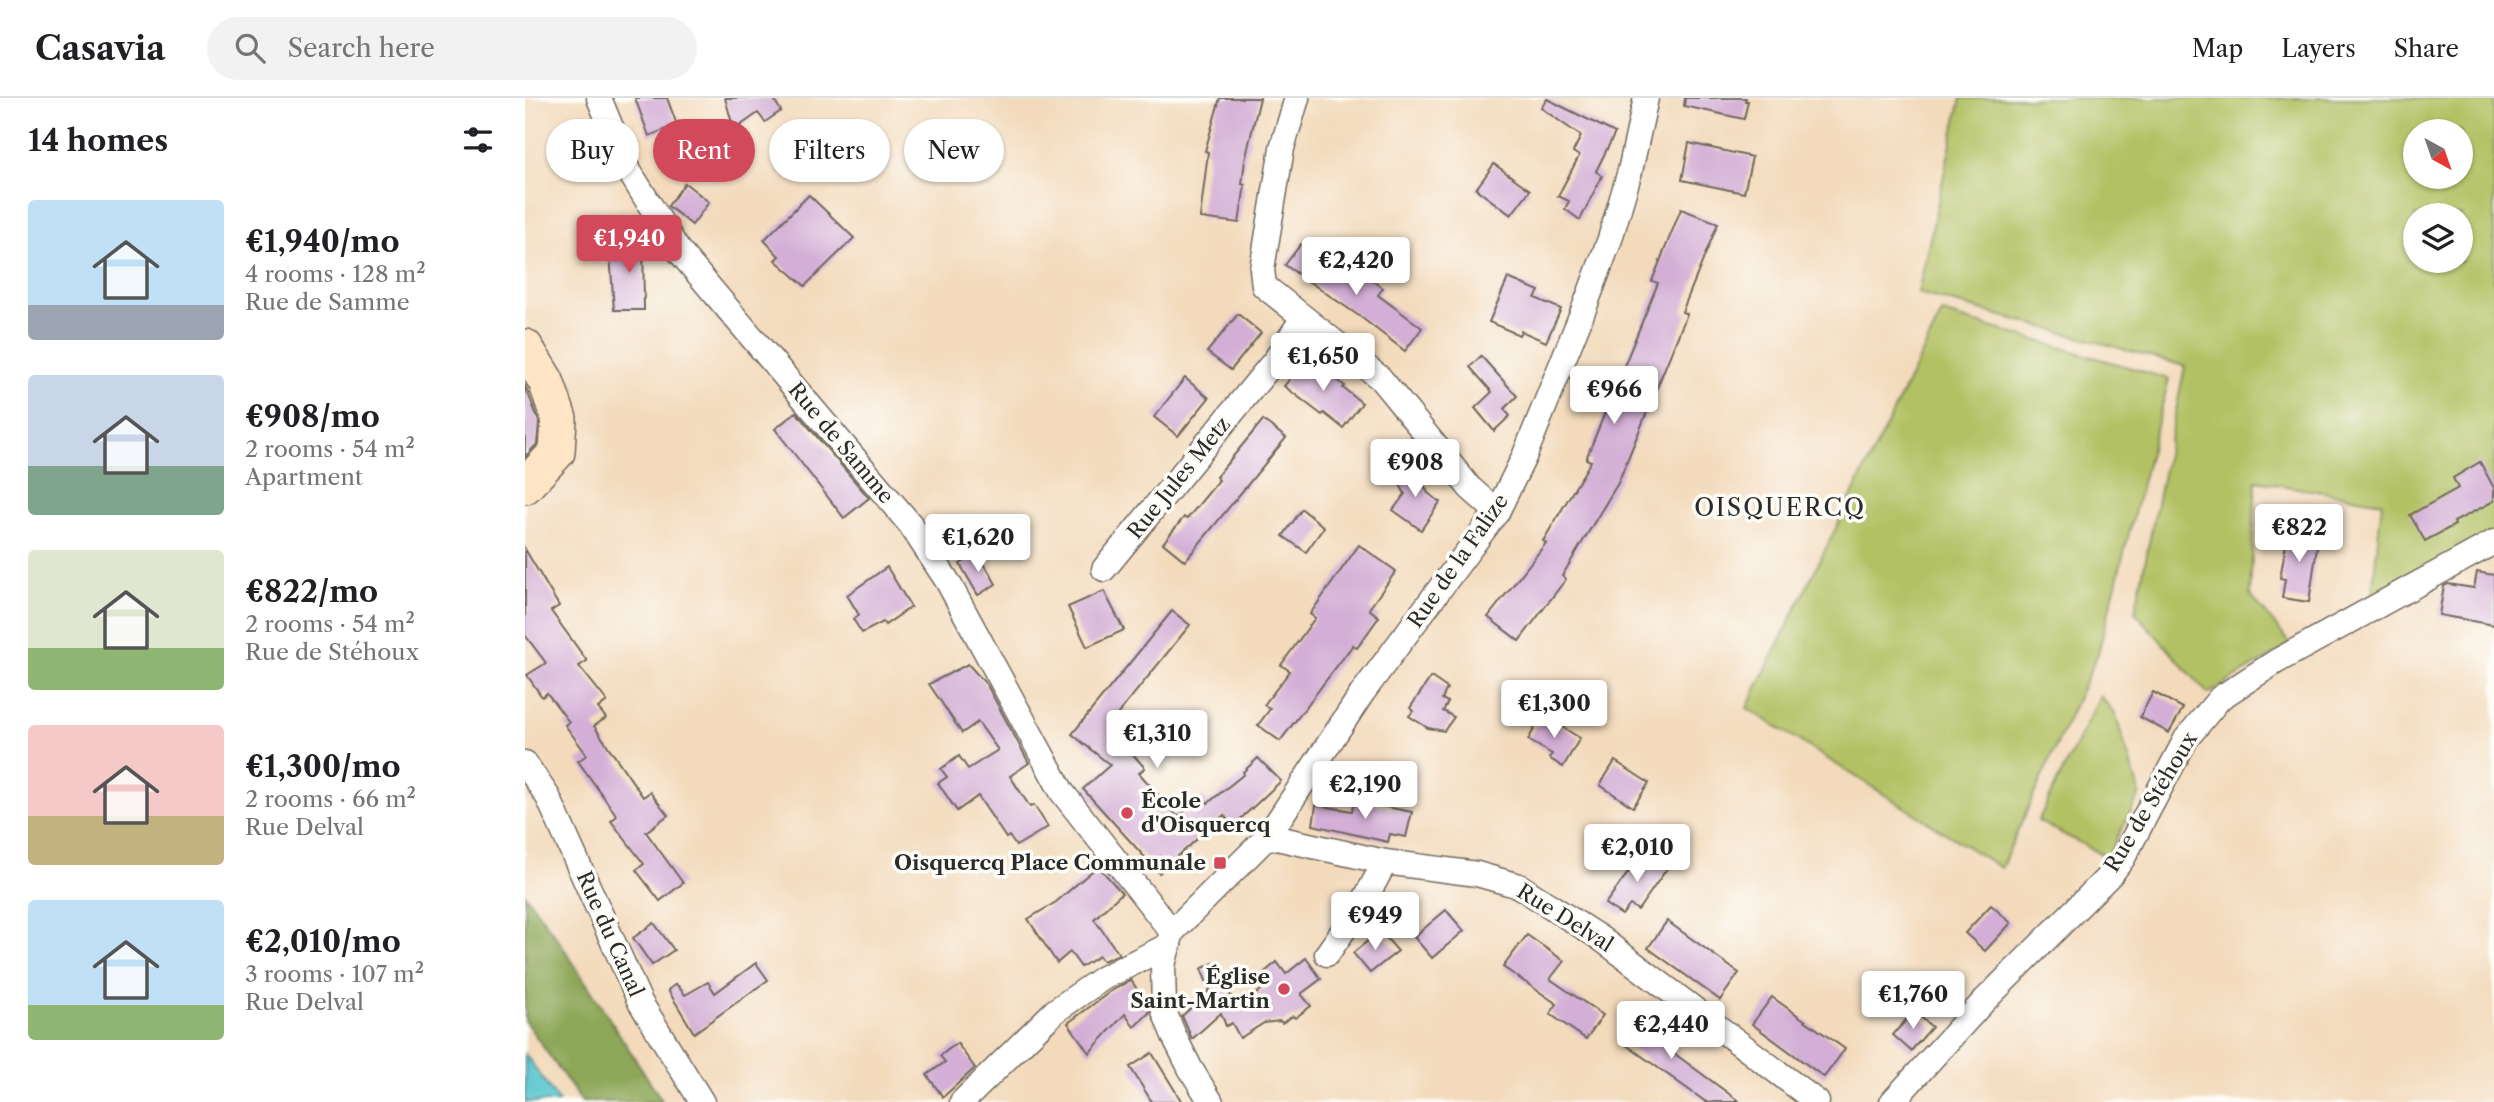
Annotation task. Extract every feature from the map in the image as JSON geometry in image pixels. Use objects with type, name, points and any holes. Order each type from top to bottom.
[{"type":"street","name":"Rue de Samme","points":[[599,98],[628,171],[678,250],[909,524],[961,605],[1062,792],[1170,939]]},
{"type":"street","points":[[1297,98],[1282,148],[1261,277],[1264,286],[1380,378],[1470,488],[1497,512]]},
{"type":"street","name":"Rue de la Falize","points":[[1170,939],[1268,836],[1363,692],[1497,512],[1524,457],[1602,261],[1630,171],[1646,98]]},
{"type":"street","name":"Rue Jules Metz","points":[[1104,569],[1276,359],[1303,318]]},
{"type":"street","points":[[525,347],[546,381],[559,419],[557,452],[525,486]]},
{"type":"street","name":"Rue de Stéhoux","points":[[1892,1102],[1984,1001],[2111,874],[2123,858],[2186,739],[2220,698],[2277,661],[2494,542]]},
{"type":"street","name":"Rue du Canal","points":[[525,763],[548,797],[640,1002],[702,1102]]},
{"type":"street","name":"Rue Delval","points":[[1268,836],[1385,862],[1477,874],[1518,886],[1600,938],[1817,1102]]},
{"type":"street","points":[[1327,954],[1364,901],[1385,862]]},
{"type":"street","points":[[962,1102],[1055,1011],[1103,978],[1170,939]]},
{"type":"street","points":[[1170,939],[1163,965],[1164,1011],[1185,1057],[1212,1102]]},
{"type":"green space","points":[[1961,98],[2494,98],[2494,532],[2371,602],[2382,502],[2256,481],[2250,595],[2291,644],[2208,694],[2135,612],[2185,366],[1918,293]]},
{"type":"green space","points":[[1942,313],[2169,379],[2098,653],[2001,868],[1747,708]]},
{"type":"green space","points":[[2100,696],[2115,714],[2140,794],[2107,857],[2038,821]]},
{"type":"green space","points":[[525,894],[561,944],[663,1102],[582,1102],[525,1021]]},
{"type":"water","points":[[525,1054],[559,1102],[525,1102]]},
{"type":"building","points":[[635,98],[667,98],[675,119],[653,119],[653,134],[649,136]]},
{"type":"building","points":[[725,98],[780,98],[775,101],[781,111],[765,122],[758,113],[750,119],[731,119]]},
{"type":"building","points":[[1220,98],[1260,98],[1245,160],[1242,184],[1245,185],[1239,223],[1200,218],[1208,152],[1205,151]]},
{"type":"building","points":[[1685,98],[1746,98],[1745,101],[1748,101],[1744,119],[1684,106]]},
{"type":"building","points":[[1547,99],[1615,133],[1596,171],[1602,176],[1580,220],[1565,209],[1569,201],[1558,196],[1579,156],[1573,152],[1581,136],[1541,108]]},
{"type":"building","points":[[1689,143],[1752,157],[1744,193],[1682,180]]},
{"type":"building","points":[[1494,164],[1530,190],[1511,215],[1476,189]]},
{"type":"building","points":[[685,183],[709,202],[692,225],[668,206]]},
{"type":"building","points":[[809,195],[854,238],[805,286],[775,260],[779,256],[764,240]]},
{"type":"building","points":[[1681,209],[1718,223],[1682,312],[1687,314],[1618,483],[1562,576],[1566,579],[1519,641],[1488,617],[1546,543],[1543,541],[1591,461],[1586,459],[1658,283],[1652,281]]},
{"type":"building","points":[[643,233],[644,310],[614,310],[610,254],[623,254],[623,235]]},
{"type":"building","points":[[1301,244],[1357,283],[1363,274],[1383,288],[1378,295],[1422,328],[1405,351],[1285,265]]},
{"type":"building","points":[[1508,278],[1539,291],[1535,298],[1561,309],[1546,342],[1521,331],[1519,335],[1489,322]]},
{"type":"building","points":[[1238,314],[1261,333],[1231,370],[1207,352]]},
{"type":"building","points":[[1481,356],[1517,396],[1504,409],[1510,416],[1494,431],[1475,408],[1492,392],[1470,367]]},
{"type":"building","points":[[1308,357],[1362,403],[1343,428],[1284,386]]},
{"type":"building","points":[[1185,378],[1209,398],[1178,436],[1154,417]]},
{"type":"building","points":[[525,385],[539,422],[537,444],[525,457]]},
{"type":"building","points":[[796,412],[869,498],[844,518],[775,429]]},
{"type":"building","points":[[1263,420],[1286,438],[1185,561],[1163,543],[1219,480],[1216,477]]},
{"type":"building","points":[[2480,462],[2494,488],[2494,501],[2425,541],[2410,515],[2458,488],[2453,478]]},
{"type":"building","points":[[1414,466],[1428,493],[1440,502],[1421,530],[1393,510],[1405,494],[1395,475]]},
{"type":"building","points":[[1302,509],[1324,527],[1306,552],[1283,536]]},
{"type":"building","points":[[2289,527],[2319,533],[2309,602],[2282,598],[2285,579],[2280,578]]},
{"type":"building","points":[[1359,545],[1396,571],[1369,609],[1379,617],[1357,648],[1353,645],[1280,741],[1258,725],[1270,709],[1264,705],[1290,671],[1281,665],[1315,618],[1310,614]]},
{"type":"building","points":[[525,549],[559,606],[551,611],[587,661],[579,666],[607,701],[598,708],[606,718],[594,726],[643,797],[650,792],[668,815],[646,832],[683,883],[660,901],[636,870],[644,864],[611,821],[617,816],[578,761],[587,755],[565,725],[569,722],[547,693],[542,697],[527,675],[546,663],[525,635]]},
{"type":"building","points":[[978,553],[996,584],[978,595],[960,564]]},
{"type":"building","points":[[887,567],[911,607],[885,625],[883,622],[862,633],[853,619],[859,615],[847,595]]},
{"type":"building","points":[[2477,572],[2494,575],[2494,625],[2439,615],[2444,586],[2448,584],[2474,588]]},
{"type":"building","points":[[1104,591],[1124,630],[1087,647],[1068,607]]},
{"type":"building","points":[[1172,611],[1190,625],[1108,726],[1145,768],[1139,773],[1178,817],[1202,796],[1208,803],[1244,774],[1258,758],[1281,781],[1233,826],[1224,815],[1159,873],[1083,789],[1110,765],[1072,734]]},
{"type":"building","points":[[968,664],[987,685],[1029,763],[1010,776],[1030,807],[1034,805],[1048,827],[1016,846],[1009,836],[1006,838],[978,796],[957,811],[938,783],[947,777],[941,769],[959,756],[968,769],[998,750],[978,722],[962,733],[929,684]]},
{"type":"building","points":[[1431,677],[1447,688],[1442,699],[1448,702],[1443,711],[1454,717],[1444,731],[1428,728],[1409,716],[1413,711],[1410,708]]},
{"type":"building","points":[[2153,692],[2183,708],[2169,733],[2140,717]]},
{"type":"building","points":[[1542,715],[1580,738],[1563,767],[1549,758],[1552,754],[1528,740]]},
{"type":"building","points":[[1615,761],[1649,783],[1633,807],[1600,785]]},
{"type":"building","points":[[1355,801],[1412,812],[1406,837],[1390,834],[1388,842],[1313,825],[1316,805],[1352,811]]},
{"type":"building","points":[[1645,850],[1668,867],[1638,910],[1630,905],[1622,915],[1605,904]]},
{"type":"building","points":[[1098,866],[1122,893],[1094,919],[1119,954],[1103,961],[1099,956],[1081,967],[1070,952],[1057,963],[1028,919],[1056,902]]},
{"type":"building","points":[[1991,905],[2011,923],[1985,951],[1965,933]]},
{"type":"building","points":[[1446,910],[1464,931],[1432,958],[1414,937]]},
{"type":"building","points":[[1667,921],[1739,973],[1720,1000],[1648,948]]},
{"type":"building","points":[[654,923],[674,950],[652,965],[633,938]]},
{"type":"building","points":[[1380,931],[1398,951],[1370,973],[1353,953]]},
{"type":"building","points":[[1527,935],[1564,961],[1550,979],[1603,1015],[1586,1039],[1550,1014],[1557,1004],[1503,967]]},
{"type":"building","points":[[1306,958],[1321,979],[1301,994],[1311,1006],[1295,1018],[1293,1016],[1282,1023],[1264,1023],[1240,1038],[1232,1023],[1226,1026],[1221,1013],[1192,1039],[1182,1016],[1210,990],[1201,969],[1213,963],[1238,1009],[1267,985],[1260,976],[1277,962],[1286,974]]},
{"type":"building","points":[[756,963],[768,980],[694,1033],[668,990],[676,984],[685,995],[708,982],[715,993]]},
{"type":"building","points":[[1131,980],[1149,1008],[1149,1013],[1134,1027],[1125,1014],[1089,1053],[1068,1023],[1111,991]]},
{"type":"building","points":[[1772,997],[1845,1049],[1824,1077],[1752,1024]]},
{"type":"building","points":[[1914,1011],[1932,1027],[1911,1051],[1893,1035]]},
{"type":"building","points":[[1636,1015],[1676,1044],[1671,1051],[1740,1102],[1706,1102],[1618,1039]]},
{"type":"building","points":[[957,1043],[975,1068],[943,1097],[927,1075],[945,1062],[940,1056]]},
{"type":"building","points":[[1152,1053],[1182,1102],[1152,1102],[1130,1067]]},
{"type":"place","name":"École d'Oisquercq","points":[[1127,813]]},
{"type":"place","name":"Oisquercq Place Communale","points":[[1220,863]]},
{"type":"place","name":"Église Saint-Martin","points":[[1284,989]]},
{"type":"district","name":"OISQUERCQ","points":[[1780,508]]}]
